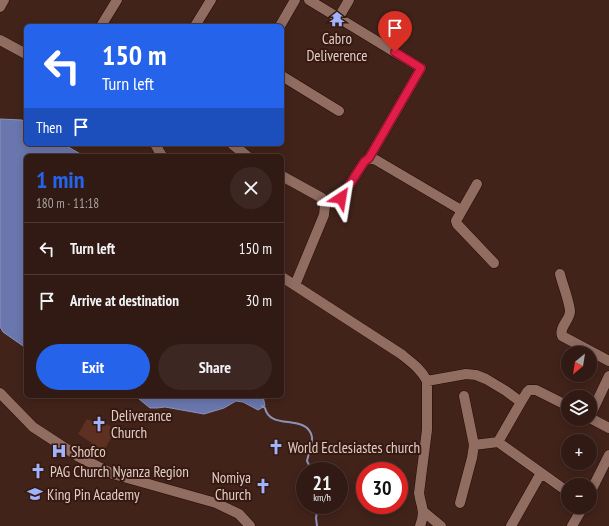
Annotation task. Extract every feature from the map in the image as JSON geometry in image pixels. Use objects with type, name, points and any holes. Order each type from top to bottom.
[{"type":"street","points":[[0,7],[4,0]]},
{"type":"street","points":[[102,24],[117,0]]},
{"type":"street","points":[[197,24],[211,0]]},
{"type":"street","points":[[281,24],[295,0]]},
{"type":"street","points":[[309,0],[421,68],[369,158],[364,162],[341,198],[335,201],[324,202]]},
{"type":"street","points":[[339,17],[349,0]]},
{"type":"street","points":[[0,40],[24,53]]},
{"type":"street","points":[[284,77],[339,111]]},
{"type":"street","points":[[234,146],[244,154]]},
{"type":"street","points":[[369,158],[376,160],[461,210]]},
{"type":"street","points":[[284,177],[322,198],[325,205],[324,214],[295,285]]},
{"type":"street","points":[[477,184],[461,210],[457,219],[457,224],[494,263]]},
{"type":"street","points":[[560,274],[570,311],[562,330],[562,336],[609,361]]},
{"type":"street","points":[[284,278],[401,354],[419,368],[427,381],[427,430],[420,501],[424,512],[441,526]]},
{"type":"street","points":[[427,381],[466,374],[476,376],[506,391],[521,402]]},
{"type":"street","points":[[597,402],[609,376]]},
{"type":"street","points":[[498,442],[527,392],[533,390],[561,403]]},
{"type":"street","points":[[0,393],[33,427],[79,457],[112,474],[216,503],[239,514],[250,526]]},
{"type":"street","points":[[460,503],[474,445],[464,396]]},
{"type":"street","points":[[597,421],[609,428]]},
{"type":"street","points":[[474,445],[498,442],[561,487]]},
{"type":"street","points":[[597,479],[609,455]]},
{"type":"street","points":[[511,526],[541,473]]},
{"type":"street","points":[[420,526],[424,512]]},
{"type":"street","points":[[572,526],[578,514]]},
{"type":"shaded area","points":[[87,419],[102,427],[107,424],[115,430],[104,451],[78,434]]},
{"type":"water","points":[[0,119],[22,120],[24,122],[24,146],[66,146],[80,154],[24,154],[24,347],[3,332],[0,327]]},
{"type":"water","points":[[138,398],[263,398],[265,406],[258,410],[243,402],[236,401],[224,408],[204,414],[165,407],[150,408]]},
{"type":"waterway","points":[[262,406],[265,408],[268,415],[274,419],[296,423],[309,430],[312,439],[308,462]]},
{"type":"waterway","points":[[317,514],[317,526]]},
{"type":"place","name":"Cabro Deliverence","points":[[337,19]]},
{"type":"place","name":"Deliverance Church","points":[[99,424]]},
{"type":"place","name":"World Ecclesiastes church","points":[[276,447]]},
{"type":"place","name":"Shofco","points":[[59,451]]},
{"type":"place","name":"PAG Church Nyanza Region","points":[[38,471]]},
{"type":"place","name":"Nomiya Church","points":[[263,486]]},
{"type":"place","name":"King Pin Academy","points":[[35,494]]},
{"type":"route","points":[[341,198],[364,162],[369,158],[421,68],[395,52]]}]
